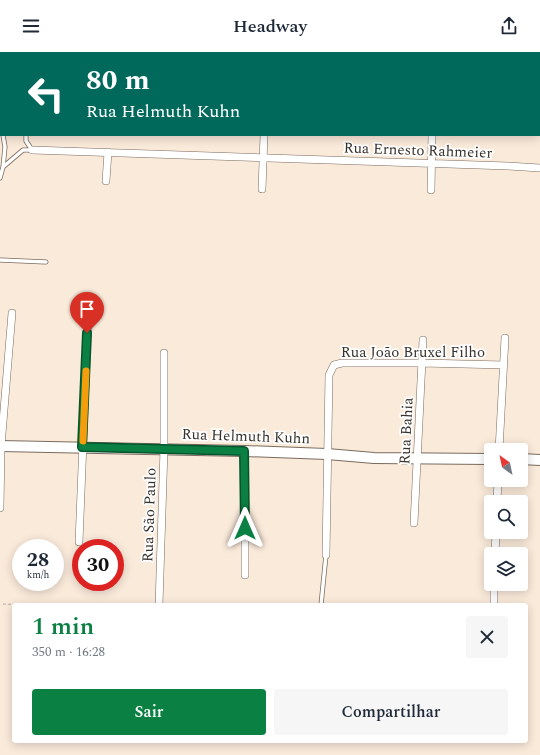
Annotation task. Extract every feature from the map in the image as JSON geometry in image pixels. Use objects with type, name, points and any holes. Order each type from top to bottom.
[{"type":"main road","name":"Rua Helmuth Kuhn","points":[[1,446],[244,451],[327,454],[374,458],[484,459]]},
{"type":"main road","points":[[528,459],[540,460]]},
{"type":"street","points":[[262,189],[264,136]]},
{"type":"street","points":[[430,190],[432,136]]},
{"type":"street","name":"Rua Ernesto Rahmeier","points":[[32,150],[540,168]]},
{"type":"street","points":[[106,181],[108,152]]},
{"type":"street","points":[[0,508],[1,446],[12,313]]},
{"type":"street","points":[[79,539],[88,318]]},
{"type":"street","points":[[499,443],[505,338]]},
{"type":"street","name":"Rua Bahia","points":[[414,523],[423,340]]},
{"type":"street","name":"Rua São Paulo","points":[[160,603],[164,449],[164,354]]},
{"type":"street","name":"Rua João Bruxel Filho","points":[[327,454],[329,375],[334,365],[342,363],[422,363],[504,365]]},
{"type":"street","points":[[244,451],[245,575]]},
{"type":"street","points":[[326,555],[327,454]]},
{"type":"street","points":[[494,591],[494,603]]},
{"type":"lane","points":[[0,178],[3,167],[5,147],[2,136]]},
{"type":"lane","points":[[26,136],[26,142],[32,150]]},
{"type":"lane","points":[[3,167],[23,150],[32,150]]},
{"type":"lane","points":[[0,260],[46,262]]},
{"type":"lane","points":[[321,603],[326,555]]},
{"type":"path","points":[[3,604],[12,604]]},
{"type":"slow traffic","points":[[83,441],[86,371]]},
{"type":"route","points":[[87,333],[82,447],[244,451],[245,528]]}]
